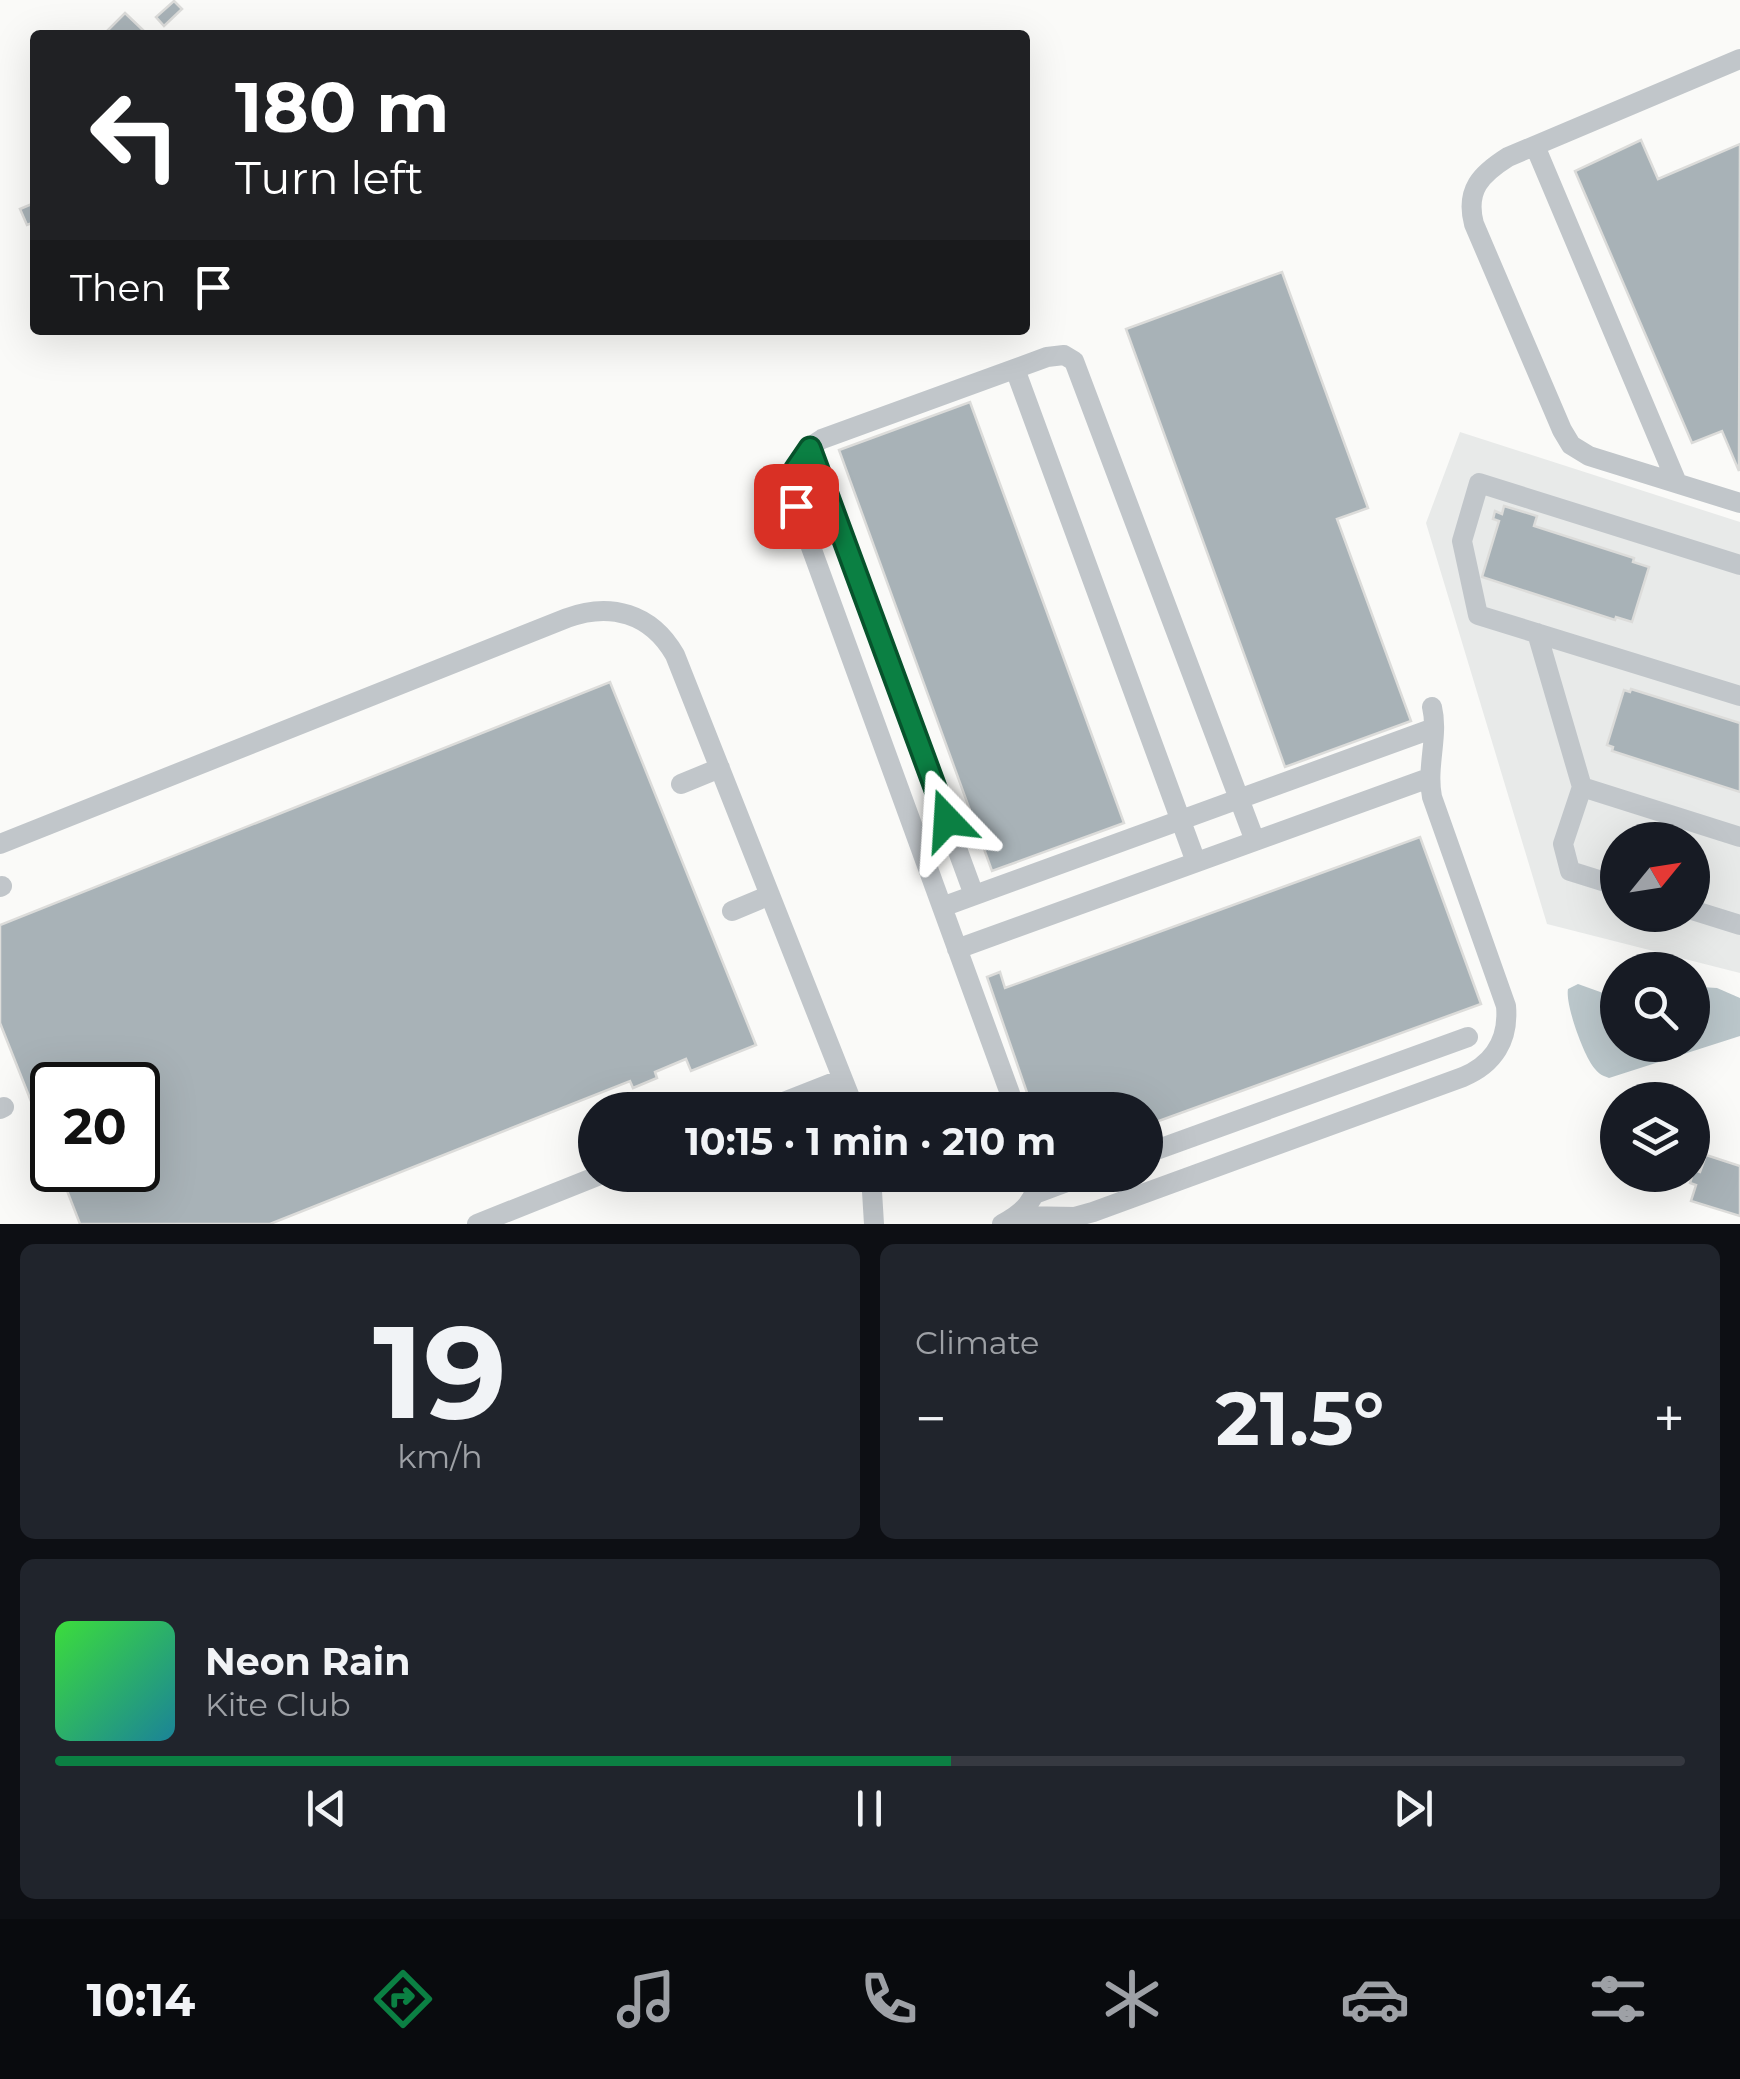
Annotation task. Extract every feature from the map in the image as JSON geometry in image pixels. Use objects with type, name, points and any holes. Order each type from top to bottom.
[{"type":"street","points":[[1740,59],[1534,146],[1488,170],[1472,193],[1474,224],[1571,445],[1589,456],[1740,503]]},
{"type":"street","points":[[1534,146],[1677,484]]},
{"type":"street","points":[[1009,1092],[796,506],[795,470],[810,448],[822,440],[1058,355],[1077,364],[1255,841]]},
{"type":"street","points":[[1015,369],[1196,862]]},
{"type":"street","points":[[810,448],[974,895]]},
{"type":"street","points":[[1740,566],[1480,483],[1462,540],[1478,615],[1740,696]]},
{"type":"street","points":[[0,844],[567,618],[596,610],[618,611],[642,620],[668,643],[848,1092]]},
{"type":"street","points":[[1537,633],[1582,787],[1563,844],[1570,870],[1600,880]]},
{"type":"street","points":[[942,907],[1239,799],[1433,717],[1429,778],[1435,810],[1506,1006],[1503,1040],[1490,1060],[1472,1074],[1082,1216],[1009,1220]]},
{"type":"street","points":[[681,784],[720,768]]},
{"type":"street","points":[[957,948],[1429,778]]},
{"type":"street","points":[[1582,787],[1740,838]]},
{"type":"street","points":[[732,911],[770,896]]},
{"type":"street","points":[[1710,916],[1740,925]]},
{"type":"street","points":[[1163,1147],[1468,1037]]},
{"type":"street","points":[[807,1092],[842,1078]]},
{"type":"street","points":[[1264,1111],[1276,1146]]},
{"type":"street","points":[[477,1224],[578,1184]]},
{"type":"street","points":[[873,1192],[874,1224]]},
{"type":"street","points":[[1009,1220],[1030,1192]]},
{"type":"shaded area","points":[[1460,432],[1740,522],[1740,973],[1710,965],[1710,952],[1657,952],[1547,924],[1426,523]]},
{"type":"shaded area","points":[[1578,984],[1600,992],[1600,1062],[1659,1062],[1609,1078],[1598,1073],[1576,1030],[1568,989]]},
{"type":"shaded area","points":[[1710,988],[1740,998],[1740,1036],[1710,1046]]},
{"type":"building","points":[[174,1],[182,9],[164,26],[156,17]]},
{"type":"building","points":[[125,13],[143,30],[108,30]]},
{"type":"building","points":[[1641,140],[1658,179],[1740,144],[1739,471],[1722,431],[1692,443],[1575,171]]},
{"type":"building","points":[[30,205],[30,224],[27,225],[20,209]]},
{"type":"building","points":[[1282,272],[1368,508],[1337,519],[1411,721],[1285,767],[1126,329]]},
{"type":"building","points":[[970,402],[1124,823],[992,871],[839,450]]},
{"type":"building","points":[[1504,506],[1537,516],[1534,526],[1634,558],[1633,562],[1649,567],[1632,622],[1482,577],[1499,521],[1493,519],[1495,511],[1502,514]]},
{"type":"building","points":[[610,682],[756,1045],[691,1071],[686,1059],[655,1072],[657,1078],[633,1088],[630,1081],[602,1092],[578,1092],[578,1102],[270,1224],[80,1224],[68,1192],[160,1192],[160,1062],[30,1062],[30,1099],[0,1023],[0,925]]},
{"type":"building","points":[[1624,690],[1740,723],[1740,792],[1612,751],[1613,747],[1607,745]]},
{"type":"building","points":[[1420,837],[1481,1004],[1163,1119],[1163,1092],[1027,1092],[987,977],[1000,972],[1005,988]]},
{"type":"building","points":[[1710,1156],[1740,1166],[1740,1216],[1691,1201],[1694,1192],[1710,1192]]},
{"type":"route","points":[[796,506],[795,470],[810,448],[947,820]]}]
